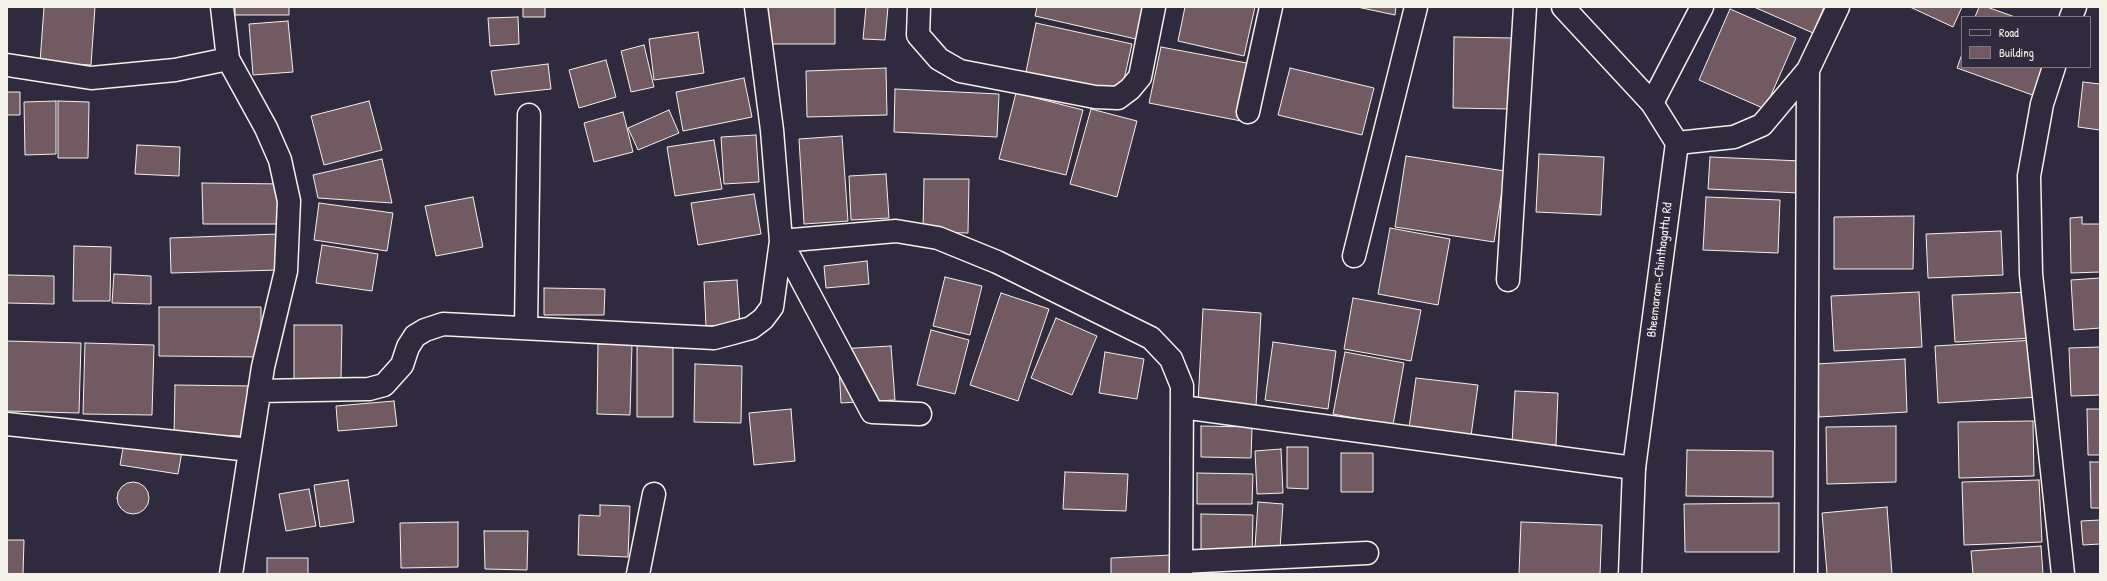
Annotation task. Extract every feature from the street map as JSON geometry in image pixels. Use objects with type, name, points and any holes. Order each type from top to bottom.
[{"type":"street","points":[[222,7],[228,59],[266,128],[280,160],[289,201],[286,272],[263,367],[231,574]]},
{"type":"street","points":[[259,391],[369,389],[384,385],[402,365],[408,347],[415,336],[425,330],[442,324],[714,338],[751,328],[763,319],[772,307],[781,241],[772,130],[756,7]]},
{"type":"street","points":[[919,7],[918,35],[939,59],[960,70],[1095,97],[1118,98],[1130,89],[1140,77],[1154,7]]},
{"type":"street","points":[[1248,112],[1271,7]]},
{"type":"street","points":[[1354,256],[1416,7]]},
{"type":"street","points":[[1508,280],[1525,7]]},
{"type":"street","points":[[1563,7],[1652,102],[1677,143],[1734,137],[1762,125],[1808,70],[1838,7]]},
{"type":"street","points":[[1652,102],[1702,7]]},
{"type":"street","points":[[7,64],[91,78],[176,70],[228,59]]},
{"type":"street","points":[[2054,68],[2042,104],[2029,176],[2031,274],[2063,574]]},
{"type":"street","points":[[1806,574],[1808,70]]},
{"type":"street","points":[[526,328],[529,115]]},
{"type":"street","name":"Bheemaram-Chinthagattu Rd","points":[[1630,574],[1634,468],[1677,143]]},
{"type":"street","points":[[781,241],[896,231],[938,238],[997,262],[1151,338],[1171,359],[1182,386],[1181,568],[1367,553]]},
{"type":"street","points":[[781,241],[872,412],[920,414]]},
{"type":"street","points":[[1182,407],[1634,468]]},
{"type":"street","points":[[7,424],[250,450]]},
{"type":"street","points":[[638,574],[654,494]]},
{"type":"building","points":[[44,7],[95,7],[91,65],[40,62]]},
{"type":"building","points":[[235,7],[289,7],[289,15],[235,15]]},
{"type":"building","points":[[523,7],[545,7],[545,17],[523,17]]},
{"type":"building","points":[[768,7],[835,7],[835,44],[767,44]]},
{"type":"building","points":[[866,7],[888,7],[885,40],[863,39]]},
{"type":"building","points":[[1037,7],[1143,7],[1136,39],[1035,16]]},
{"type":"building","points":[[1185,7],[1255,7],[1244,56],[1178,41]]},
{"type":"building","points":[[1357,7],[1396,7],[1395,15]]},
{"type":"building","points":[[1754,7],[1824,7],[1813,33]]},
{"type":"building","points":[[1910,7],[1962,7],[1953,27]]},
{"type":"building","points":[[1979,7],[1987,7],[2012,16],[1975,16]]},
{"type":"building","points":[[1730,9],[1796,38],[1765,109],[1699,80]]},
{"type":"building","points":[[518,17],[519,44],[490,46],[488,18]]},
{"type":"building","points":[[288,21],[293,72],[253,75],[249,24]]},
{"type":"building","points":[[1036,23],[1132,44],[1121,93],[1026,72]]},
{"type":"building","points":[[698,32],[704,73],[654,80],[649,39]]},
{"type":"building","points":[[1454,37],[1512,38],[1511,109],[1453,108]]},
{"type":"building","points":[[644,45],[654,87],[631,92],[621,51]]},
{"type":"building","points":[[1161,47],[1252,64],[1241,121],[1149,103]]},
{"type":"building","points":[[1961,57],[1961,68],[2048,68],[2038,97],[1957,68]]},
{"type":"building","points":[[606,60],[616,97],[579,108],[569,70]]},
{"type":"building","points":[[548,64],[551,89],[495,95],[491,71]]},
{"type":"building","points":[[886,68],[887,115],[807,117],[806,71]]},
{"type":"building","points":[[1290,68],[1374,88],[1362,135],[1278,115]]},
{"type":"building","points":[[744,78],[752,117],[683,131],[676,92]]},
{"type":"building","points":[[2083,82],[2100,84],[2100,130],[2078,127]]},
{"type":"building","points":[[895,89],[999,94],[997,137],[894,132]]},
{"type":"building","points":[[7,92],[20,92],[20,115],[7,115]]},
{"type":"building","points":[[1016,93],[1083,110],[1066,175],[999,159]]},
{"type":"building","points":[[56,101],[56,154],[25,155],[24,102]]},
{"type":"building","points":[[58,101],[89,102],[88,158],[58,158]]},
{"type":"building","points":[[369,101],[382,150],[324,165],[311,116]]},
{"type":"building","points":[[1091,109],[1137,121],[1117,197],[1070,184]]},
{"type":"building","points":[[669,110],[679,133],[638,150],[628,128]]},
{"type":"building","points":[[623,112],[633,152],[594,162],[584,123]]},
{"type":"building","points":[[756,135],[759,182],[724,184],[721,137]]},
{"type":"building","points":[[842,136],[848,221],[804,224],[799,139]]},
{"type":"building","points":[[714,140],[722,189],[675,196],[667,147]]},
{"type":"building","points":[[137,145],[180,147],[179,176],[135,174]]},
{"type":"building","points":[[1539,154],[1604,157],[1601,215],[1536,212]]},
{"type":"building","points":[[1406,156],[1505,171],[1494,242],[1395,227]]},
{"type":"building","points":[[1710,157],[1801,161],[1799,193],[1708,189]]},
{"type":"building","points":[[382,159],[392,203],[318,198],[313,175]]},
{"type":"building","points":[[886,174],[889,218],[851,220],[849,176]]},
{"type":"building","points":[[924,179],[969,179],[968,233],[923,232]]},
{"type":"building","points":[[202,183],[284,184],[284,224],[203,224]]},
{"type":"building","points":[[754,194],[761,234],[698,245],[691,203]]},
{"type":"building","points":[[473,197],[483,247],[436,256],[425,206]]},
{"type":"building","points":[[1706,197],[1780,200],[1778,253],[1703,250]]},
{"type":"building","points":[[319,203],[393,213],[387,251],[314,240]]},
{"type":"building","points":[[1914,216],[1913,269],[1834,269],[1834,217]]},
{"type":"building","points":[[2082,217],[2082,224],[2100,224],[2100,272],[2071,273],[2070,218]]},
{"type":"building","points":[[1390,228],[1450,239],[1438,305],[1378,294]]},
{"type":"building","points":[[2001,231],[2003,275],[1928,278],[1926,234]]},
{"type":"building","points":[[278,234],[279,270],[171,273],[170,238]]},
{"type":"building","points":[[322,245],[378,254],[372,291],[316,283]]},
{"type":"building","points":[[74,246],[111,247],[110,301],[73,301]]},
{"type":"building","points":[[867,261],[869,284],[826,288],[824,266]]},
{"type":"building","points":[[114,274],[151,276],[151,304],[112,303]]},
{"type":"building","points":[[7,275],[54,276],[54,304],[7,303]]},
{"type":"building","points":[[945,277],[982,286],[970,335],[933,326]]},
{"type":"building","points":[[2100,278],[2100,328],[2074,330],[2071,280]]},
{"type":"building","points":[[737,280],[740,324],[706,326],[704,282]]},
{"type":"building","points":[[544,288],[605,289],[604,315],[544,315]]},
{"type":"building","points":[[1919,292],[1922,347],[1834,351],[1831,296]]},
{"type":"building","points":[[2030,292],[2033,338],[1955,342],[1952,295]]},
{"type":"building","points":[[1001,293],[1049,309],[1018,401],[970,385]]},
{"type":"building","points":[[1353,298],[1421,310],[1411,361],[1344,349]]},
{"type":"building","points":[[159,307],[261,307],[261,357],[159,356]]},
{"type":"building","points":[[1203,309],[1261,313],[1256,406],[1198,403]]},
{"type":"building","points":[[1056,318],[1097,336],[1072,395],[1031,378]]},
{"type":"building","points":[[294,325],[342,325],[341,380],[294,379]]},
{"type":"building","points":[[931,330],[969,340],[955,394],[917,385]]},
{"type":"building","points":[[2035,340],[2038,397],[1938,403],[1935,346]]},
{"type":"building","points":[[7,341],[81,343],[79,413],[7,411]]},
{"type":"building","points":[[1273,342],[1336,351],[1328,409],[1265,400]]},
{"type":"building","points":[[85,343],[154,345],[152,415],[83,414]]},
{"type":"building","points":[[598,344],[632,344],[630,415],[597,414]]},
{"type":"building","points":[[637,345],[673,345],[673,417],[637,417]]},
{"type":"building","points":[[891,346],[895,400],[841,403],[838,349]]},
{"type":"building","points":[[2100,347],[2100,395],[2071,396],[2069,348]]},
{"type":"building","points":[[1105,352],[1144,359],[1137,399],[1099,393]]},
{"type":"building","points":[[1345,352],[1404,363],[1393,425],[1333,414]]},
{"type":"building","points":[[1905,359],[1907,412],[1819,417],[1816,364]]},
{"type":"building","points":[[695,364],[742,366],[741,423],[694,422]]},
{"type":"building","points":[[1416,378],[1478,385],[1471,436],[1409,428]]},
{"type":"building","points":[[175,385],[251,386],[250,436],[174,435]]},
{"type":"building","points":[[1515,391],[1558,393],[1556,445],[1512,443]]},
{"type":"building","points":[[394,401],[397,426],[338,431],[336,406]]},
{"type":"building","points":[[791,409],[795,461],[754,465],[749,413]]},
{"type":"building","points":[[2087,409],[2100,409],[2100,455],[2088,455]]},
{"type":"building","points":[[2033,421],[2034,476],[1959,478],[1958,422]]},
{"type":"building","points":[[1201,426],[1252,427],[1251,458],[1201,457]]},
{"type":"building","points":[[1896,426],[1896,482],[1827,484],[1826,427]]},
{"type":"building","points":[[125,437],[183,446],[178,474],[120,465]]},
{"type":"building","points":[[1287,447],[1308,447],[1308,489],[1287,488]]},
{"type":"building","points":[[1281,449],[1283,493],[1257,494],[1255,451]]},
{"type":"building","points":[[1687,450],[1773,451],[1773,497],[1686,496]]},
{"type":"building","points":[[1341,453],[1373,453],[1373,492],[1341,492]]},
{"type":"building","points":[[2090,462],[2100,462],[2100,508],[2091,508]]},
{"type":"building","points":[[1065,472],[1128,474],[1126,511],[1063,509]]},
{"type":"building","points":[[1197,473],[1253,474],[1252,504],[1197,504]]},
{"type":"building","points":[[348,480],[354,522],[320,527],[314,485]]},
{"type":"building","points":[[2039,480],[2042,542],[1964,545],[1962,482]]},
{"type":"building","points":[[133,482],[139,483],[146,489],[149,498],[148,504],[142,511],[133,514],[127,513],[120,507],[117,498],[118,492],[124,485]]},
{"type":"building","points":[[309,489],[316,526],[286,531],[279,494]]},
{"type":"building","points":[[1258,502],[1283,504],[1280,549],[1255,547]]},
{"type":"building","points":[[1779,503],[1779,552],[1685,552],[1684,504]]},
{"type":"building","points":[[600,505],[630,506],[628,557],[578,555],[579,515],[600,516]]},
{"type":"building","points":[[1887,507],[1892,574],[1827,574],[1822,513]]},
{"type":"building","points":[[1201,514],[1253,515],[1252,554],[1201,553]]},
{"type":"building","points":[[2100,520],[2100,544],[2083,545],[2081,521]]},
{"type":"building","points":[[458,522],[458,567],[401,568],[400,523]]},
{"type":"building","points":[[1521,522],[1602,525],[1600,574],[1519,574]]},
{"type":"building","points":[[484,531],[528,531],[527,570],[485,569]]},
{"type":"building","points":[[7,540],[24,540],[23,574],[7,574]]},
{"type":"building","points":[[2041,546],[2043,574],[1973,574],[1971,551]]},
{"type":"building","points":[[1171,555],[1172,574],[1111,574],[1111,558]]},
{"type":"building","points":[[267,558],[308,558],[308,574],[267,574]]}]
